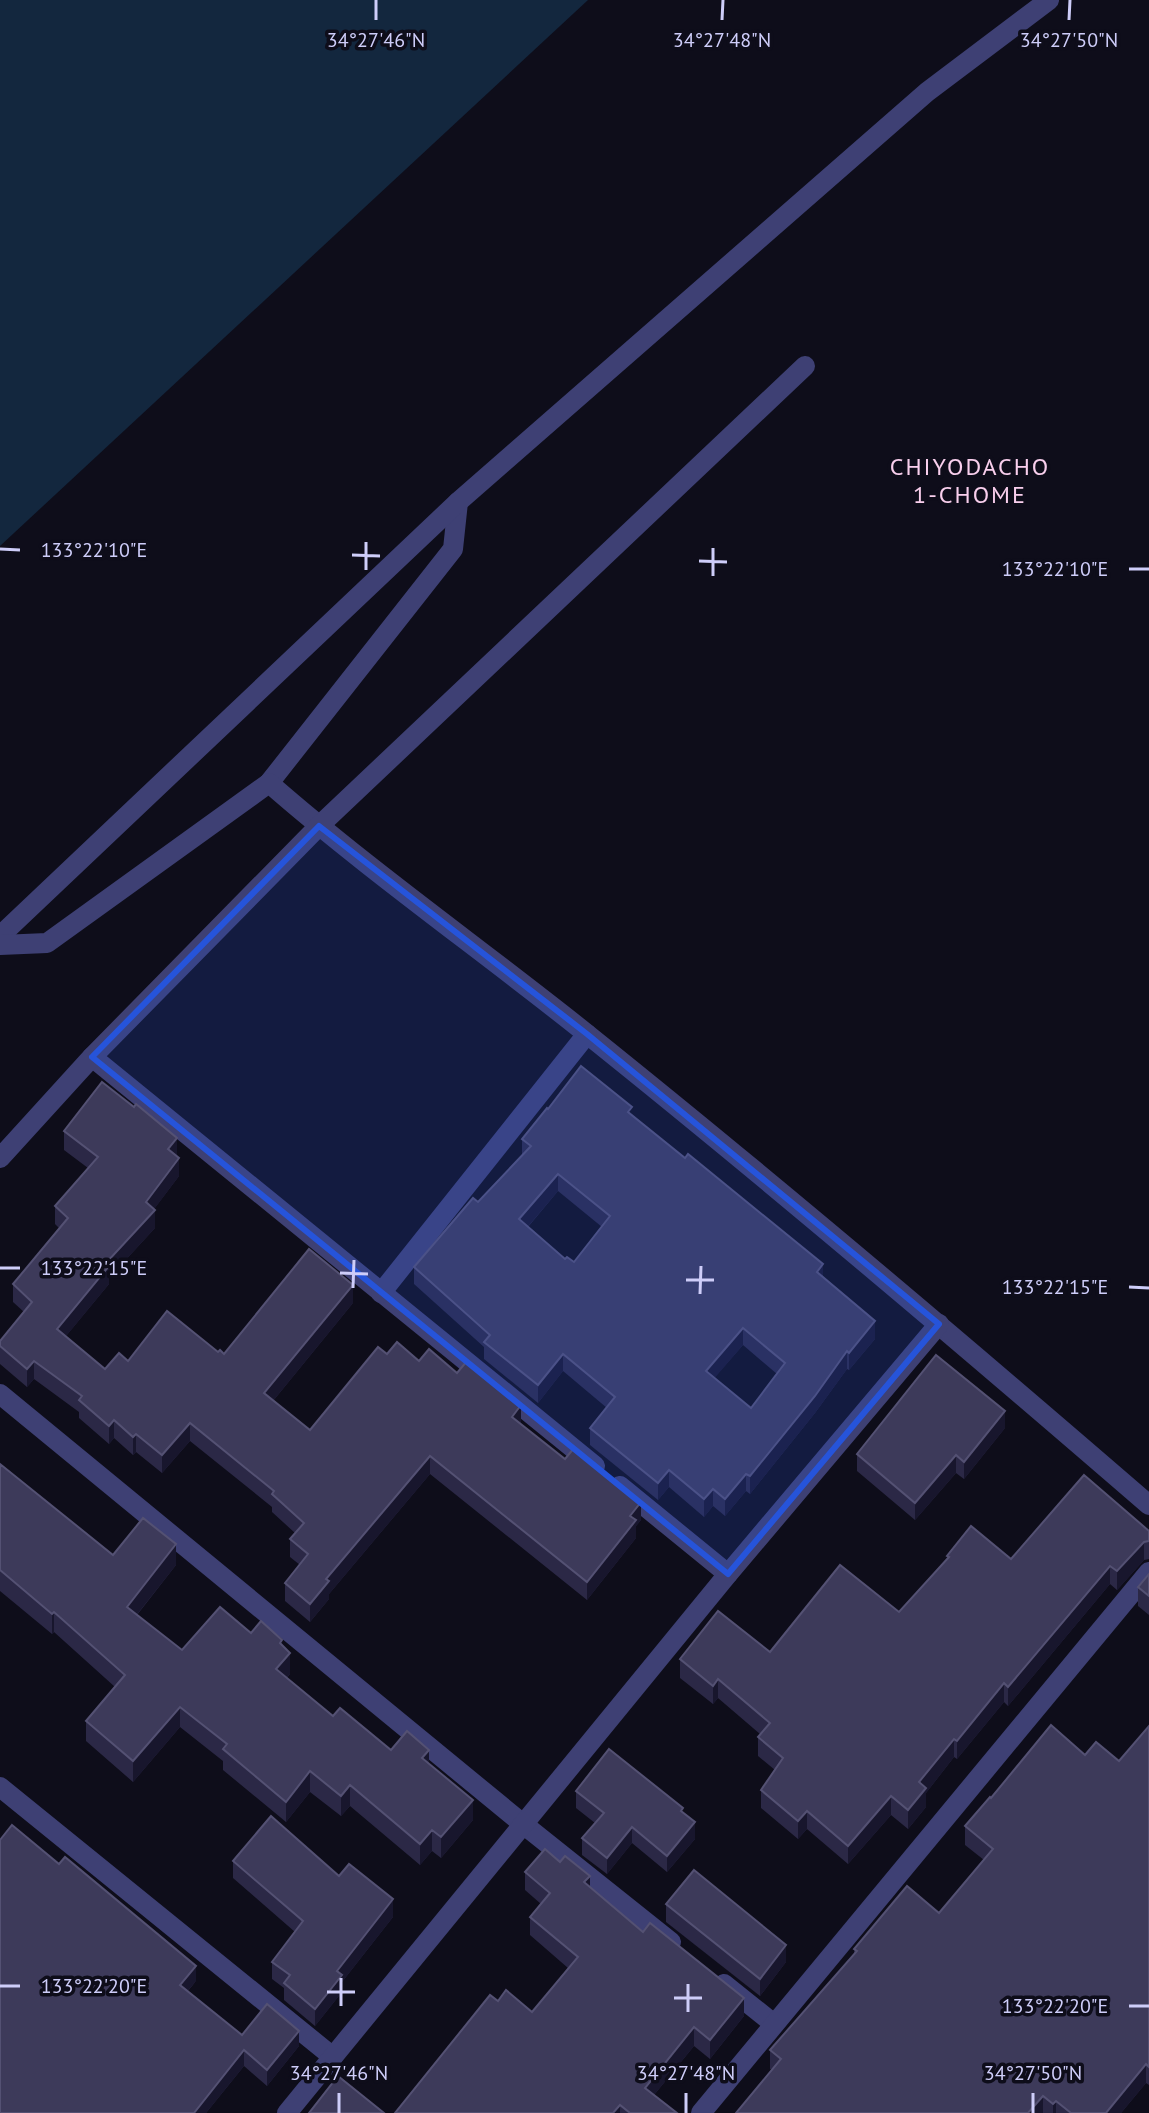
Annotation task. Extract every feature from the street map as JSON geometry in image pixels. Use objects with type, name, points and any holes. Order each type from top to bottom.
[{"type":"street","points":[[0,936],[458,502],[927,92],[1049,0]]},
{"type":"street","points":[[0,1158],[92,1057],[319,826],[805,366]]},
{"type":"street","points":[[0,945],[47,943],[269,783],[453,549],[458,502]]},
{"type":"street","points":[[269,783],[319,826],[587,1034],[939,1324],[1149,1505]]},
{"type":"street","points":[[381,1293],[587,1034]]},
{"type":"street","points":[[92,1057],[728,1574]]},
{"type":"street","points":[[287,2113],[728,1574],[939,1324]]},
{"type":"street","points":[[0,1394],[523,1824],[691,1957]]},
{"type":"street","points":[[701,2113],[1149,1572]]},
{"type":"street","points":[[0,1787],[333,2057]]},
{"type":"street","points":[[714,1976],[774,2024]]},
{"type":"highlighted area","points":[[319,826],[587,1034],[939,1324],[728,1574],[92,1057]]},
{"type":"water","points":[[0,0],[588,0],[0,546]]},
{"type":"building","points":[[581,1066],[632,1107],[628,1112],[685,1158],[688,1154],[823,1264],[817,1272],[875,1321],[849,1353],[847,1351],[750,1476],[746,1474],[725,1499],[713,1489],[704,1499],[669,1470],[658,1483],[590,1428],[615,1397],[563,1354],[538,1385],[484,1342],[490,1335],[414,1267],[473,1198],[478,1202],[531,1146],[522,1139]],"holes":[[[558,1174],[610,1216],[574,1262],[567,1257],[565,1259],[519,1219]],[[743,1328],[785,1363],[751,1408],[706,1371]]]},
{"type":"building","points":[[102,1082],[134,1107],[136,1104],[177,1138],[168,1149],[179,1158],[146,1202],[155,1210],[106,1263],[109,1266],[57,1329],[105,1369],[119,1353],[128,1361],[167,1311],[224,1354],[309,1249],[353,1285],[264,1393],[310,1430],[378,1347],[387,1354],[397,1342],[419,1361],[429,1349],[457,1373],[467,1361],[521,1405],[512,1417],[565,1459],[574,1448],[641,1502],[630,1516],[636,1520],[587,1582],[430,1456],[326,1579],[329,1581],[310,1604],[285,1583],[308,1554],[290,1539],[304,1523],[272,1494],[274,1491],[190,1423],[162,1455],[136,1434],[133,1437],[114,1420],[109,1426],[79,1400],[82,1396],[34,1361],[27,1369],[0,1346],[0,1341],[32,1302],[13,1284],[68,1218],[55,1206],[98,1157],[64,1131]]},
{"type":"building","points":[[936,1355],[1005,1411],[964,1462],[956,1455],[915,1503],[857,1454]]},
{"type":"building","points":[[0,1464],[113,1555],[143,1518],[176,1544],[127,1607],[182,1650],[220,1607],[251,1633],[261,1621],[282,1640],[280,1643],[290,1653],[276,1669],[333,1716],[340,1708],[391,1750],[407,1731],[429,1750],[422,1758],[473,1800],[441,1837],[432,1830],[420,1844],[350,1785],[341,1796],[310,1771],[286,1802],[223,1749],[227,1744],[180,1707],[133,1761],[86,1721],[125,1675],[54,1612],[52,1614],[0,1570]]},
{"type":"building","points":[[1084,1475],[1149,1531],[1149,1541],[1144,1542],[1117,1571],[1110,1566],[1008,1687],[1004,1683],[919,1782],[926,1788],[908,1810],[891,1796],[848,1846],[807,1811],[798,1821],[761,1790],[783,1758],[758,1737],[770,1723],[718,1679],[713,1686],[680,1659],[718,1611],[770,1652],[840,1565],[899,1612],[949,1557],[971,1526],[1011,1559]]},
{"type":"building","points":[[1149,1574],[1149,1596],[1138,1587]]},
{"type":"building","points":[[1051,1725],[1085,1755],[1096,1742],[1119,1761],[1149,1726],[1149,2067],[1146,2064],[1106,2113],[1071,2113],[1056,2101],[1053,2104],[1043,2096],[1028,2113],[736,2113],[781,2059],[770,2050],[857,1951],[854,1949],[907,1886],[939,1913],[993,1849],[965,1826]]},
{"type":"building","points":[[609,1749],[683,1808],[681,1811],[695,1822],[667,1856],[632,1827],[607,1858],[582,1838],[604,1813],[576,1791]]},
{"type":"building","points":[[271,1816],[339,1876],[349,1864],[393,1899],[337,1971],[342,1975],[315,2009],[284,1983],[290,1975],[272,1962],[303,1921],[233,1861]]},
{"type":"building","points":[[12,1825],[59,1864],[65,1857],[196,1966],[180,1985],[242,2035],[267,2004],[299,2031],[267,2070],[244,2050],[194,2113],[0,2113],[0,1840]]},
{"type":"building","points":[[545,1849],[560,1862],[565,1856],[590,1876],[584,1882],[643,1932],[650,1923],[744,1998],[710,2040],[694,2027],[645,2088],[677,2113],[630,2113],[620,2105],[613,2113],[395,2113],[490,1995],[498,2001],[506,1990],[532,2012],[578,1957],[530,1917],[550,1893],[525,1872]]},
{"type":"building","points":[[694,1870],[786,1945],[760,1979],[666,1904]]},
{"type":"building","points":[[338,2076],[384,2113],[309,2113]]},
{"type":"district","name":"CHIYODACHO 1-CHOME","points":[[970,481]]}]
